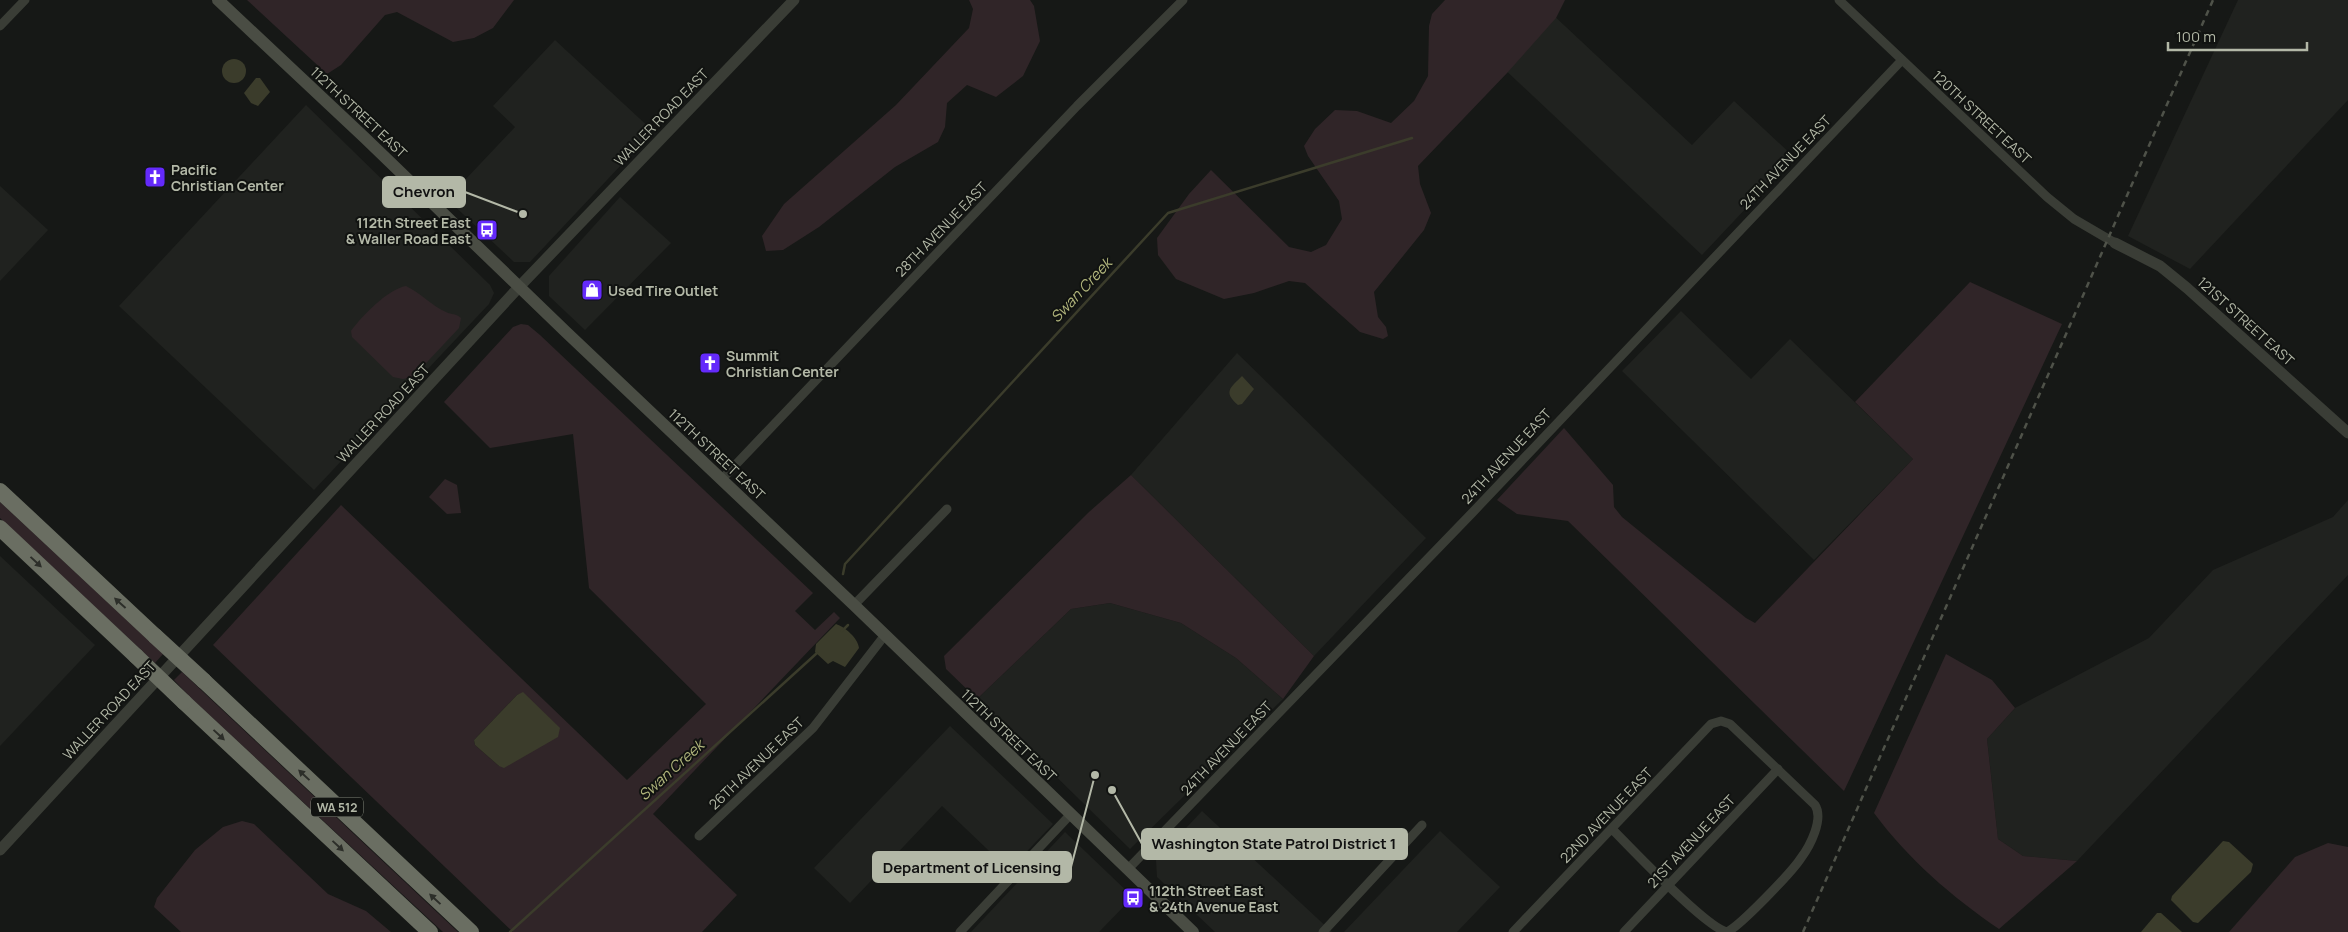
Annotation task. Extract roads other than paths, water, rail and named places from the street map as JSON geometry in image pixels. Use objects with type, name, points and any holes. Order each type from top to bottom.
[{"type":"highway","name":"WA 512","points":[[0,491],[471,932]]},
{"type":"highway","name":"WA 512","points":[[0,528],[430,932]]},
{"type":"main road","name":"112TH STREET EAST","points":[[218,0],[854,605],[1193,932]]},
{"type":"street","points":[[0,26],[25,0]]},
{"type":"street","name":"WALLER ROAD EAST","points":[[0,850],[520,287],[794,0]]},
{"type":"street","name":"28TH AVENUE EAST","points":[[722,479],[1077,106],[1183,0]]},
{"type":"street","name":"120TH STREET EAST","points":[[1839,0],[2046,196],[2074,219],[2115,243]]},
{"type":"street","name":"24TH AVENUE EAST","points":[[1128,869],[1473,512],[1902,60]]},
{"type":"street","name":"121ST STREET EAST","points":[[2115,243],[2160,266],[2187,288],[2348,433]]},
{"type":"street","points":[[854,605],[947,509]]},
{"type":"street","name":"26TH AVENUE EAST","points":[[699,836],[814,728],[885,635]]},
{"type":"street","name":"22ND AVENUE EAST","points":[[1513,932],[1711,724],[1721,722],[1730,724],[1778,769]]},
{"type":"street","points":[[1612,828],[1669,885],[1712,924],[1727,932],[1750,913],[1802,857],[1815,830],[1818,819],[1817,808],[1778,769]]},
{"type":"street","name":"21ST AVENUE EAST","points":[[1624,932],[1778,769]]},
{"type":"street","points":[[960,932],[1070,815]]},
{"type":"street","points":[[1323,932],[1422,825]]},
{"type":"waterway","name":"Swan Creek","points":[[843,574],[845,564],[1168,213],[1412,138]]},
{"type":"waterway","name":"Swan Creek","points":[[842,631],[848,625]]},
{"type":"waterway","name":"Swan Creek","points":[[510,932],[817,653]]},
{"type":"railway","points":[[1803,932],[2213,0]]},
{"type":"place","name":"Pacific Christian Center","points":[[155,177]]},
{"type":"place","name":"Chevron","points":[[523,214]]},
{"type":"place","name":"112th Street East & Waller Road East","points":[[487,230]]},
{"type":"place","name":"Used Tire Outlet","points":[[592,290]]},
{"type":"place","name":"Summit Christian Center","points":[[710,363]]},
{"type":"place","name":"Department of Licensing","points":[[1095,775]]},
{"type":"place","name":"Washington State Patrol District 1","points":[[1112,790]]},
{"type":"place","name":"112th Street East & 24th Avenue East","points":[[1133,898]]}]
